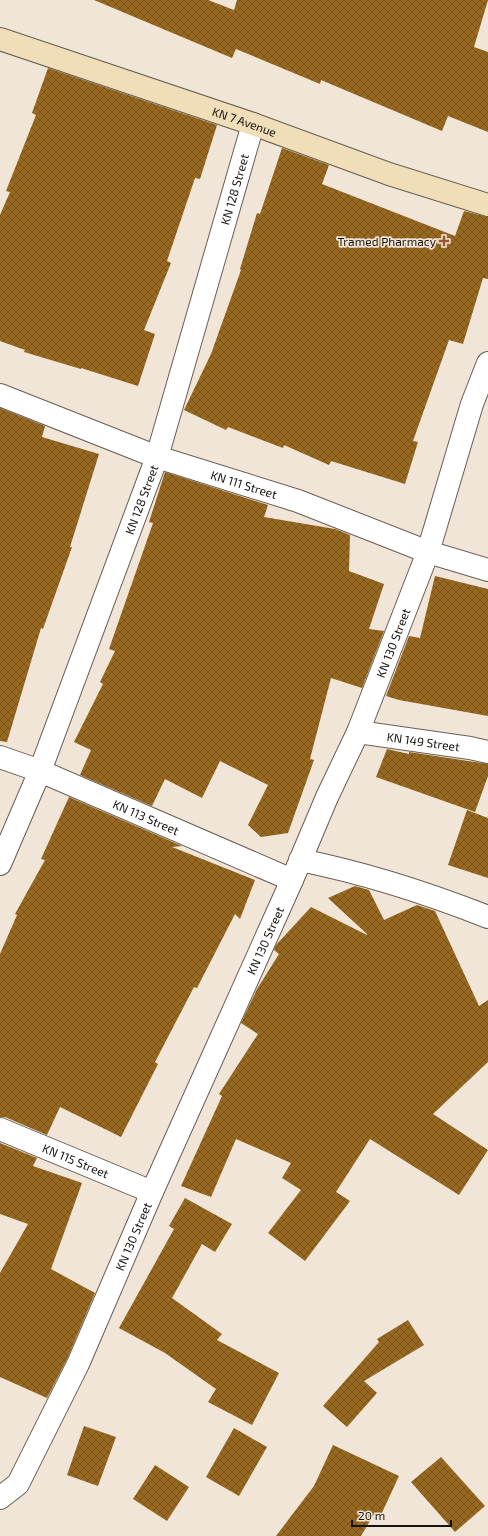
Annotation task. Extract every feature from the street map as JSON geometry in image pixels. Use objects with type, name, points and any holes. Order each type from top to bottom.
[{"type":"street","name":"KN 7 Avenue","points":[[0,40],[253,124],[389,174],[488,205]]},
{"type":"street","name":"KN 128 Street","points":[[0,864],[40,771],[157,457],[253,124]]},
{"type":"street","name":"KN 130 Street","points":[[0,1498],[18,1484],[78,1364],[152,1192],[292,880],[327,797],[358,732],[428,552],[480,407],[488,363]]},
{"type":"street","name":"KN 111 Street","points":[[0,395],[157,457],[298,501],[428,552],[488,570]]},
{"type":"street","name":"KN 149 Street","points":[[358,732],[470,748],[488,752]]},
{"type":"street","name":"KN 113 Street","points":[[0,757],[40,771],[292,880]]},
{"type":"street","points":[[300,860],[337,867],[390,883],[436,897],[488,917]]},
{"type":"street","name":"KN 115 Street","points":[[0,1129],[152,1192]]},
{"type":"building","points":[[94,0],[208,0],[234,10],[237,0],[488,0],[474,47],[488,52],[488,132],[448,116],[442,131],[321,80],[320,84],[236,49],[232,58]]},
{"type":"building","points":[[48,68],[217,125],[200,179],[195,178],[167,261],[171,263],[144,330],[155,334],[138,386],[24,352],[25,350],[0,341],[0,215],[10,192],[6,191],[36,115],[32,113]]},
{"type":"building","points":[[282,148],[329,165],[322,184],[455,236],[464,211],[488,217],[488,279],[483,278],[463,344],[449,340],[413,441],[418,442],[405,484],[331,461],[329,465],[284,445],[283,448],[228,427],[226,430],[184,410],[211,354],[241,270],[240,269],[257,213],[260,214]]},
{"type":"building","points":[[0,408],[45,426],[42,437],[99,454],[70,547],[72,547],[43,629],[41,628],[7,742],[0,741]]},
{"type":"building","points":[[165,472],[268,505],[264,517],[335,529],[350,535],[349,571],[384,584],[369,629],[384,631],[362,688],[331,678],[310,759],[314,760],[288,833],[261,837],[248,825],[268,785],[220,761],[202,798],[165,779],[152,806],[80,775],[91,750],[74,742],[103,684],[100,682],[115,651],[109,649],[153,523],[149,522]]},
{"type":"building","points":[[435,576],[488,589],[488,716],[399,700],[386,696],[409,636],[420,638]]},
{"type":"building","points":[[387,749],[409,754],[409,752],[488,764],[488,776],[475,812],[376,777]]},
{"type":"building","points":[[69,797],[182,846],[172,847],[255,880],[240,919],[235,914],[197,988],[194,987],[155,1062],[158,1064],[121,1137],[60,1107],[47,1135],[5,1117],[0,1117],[0,954],[17,915],[15,914],[45,860],[41,859]]},
{"type":"building","points":[[467,810],[488,818],[488,878],[448,865]]},
{"type":"building","points":[[355,886],[369,890],[384,920],[417,905],[435,911],[479,1006],[488,1000],[488,1062],[433,1114],[488,1150],[459,1195],[370,1139],[336,1192],[350,1201],[305,1261],[268,1233],[301,1190],[282,1178],[291,1163],[236,1139],[211,1197],[181,1186],[222,1096],[219,1094],[258,1034],[241,1023],[257,989],[279,954],[274,950],[276,945],[311,907],[367,935],[328,898]]},
{"type":"building","points":[[0,1143],[37,1158],[33,1166],[82,1183],[51,1269],[95,1293],[67,1359],[47,1398],[0,1377],[0,1273],[28,1224],[0,1214]]},
{"type":"building","points":[[185,1198],[232,1224],[215,1252],[202,1244],[172,1298],[222,1334],[217,1340],[279,1373],[252,1425],[208,1402],[216,1389],[165,1353],[119,1328],[174,1229],[169,1226]]},
{"type":"building","points":[[408,1320],[424,1345],[364,1381],[377,1393],[347,1427],[323,1406],[379,1342],[377,1339]]},
{"type":"building","points":[[84,1426],[116,1437],[98,1486],[67,1475]]},
{"type":"building","points":[[234,1428],[267,1447],[239,1496],[206,1477]]},
{"type":"building","points":[[333,1445],[399,1476],[380,1517],[374,1514],[361,1536],[276,1536],[314,1486]]},
{"type":"building","points":[[441,1457],[485,1506],[455,1532],[411,1482]]},
{"type":"building","points":[[155,1465],[189,1487],[167,1521],[133,1499]]},
{"type":"place","name":"Tramed Pharmacy","points":[[444,241]]}]
